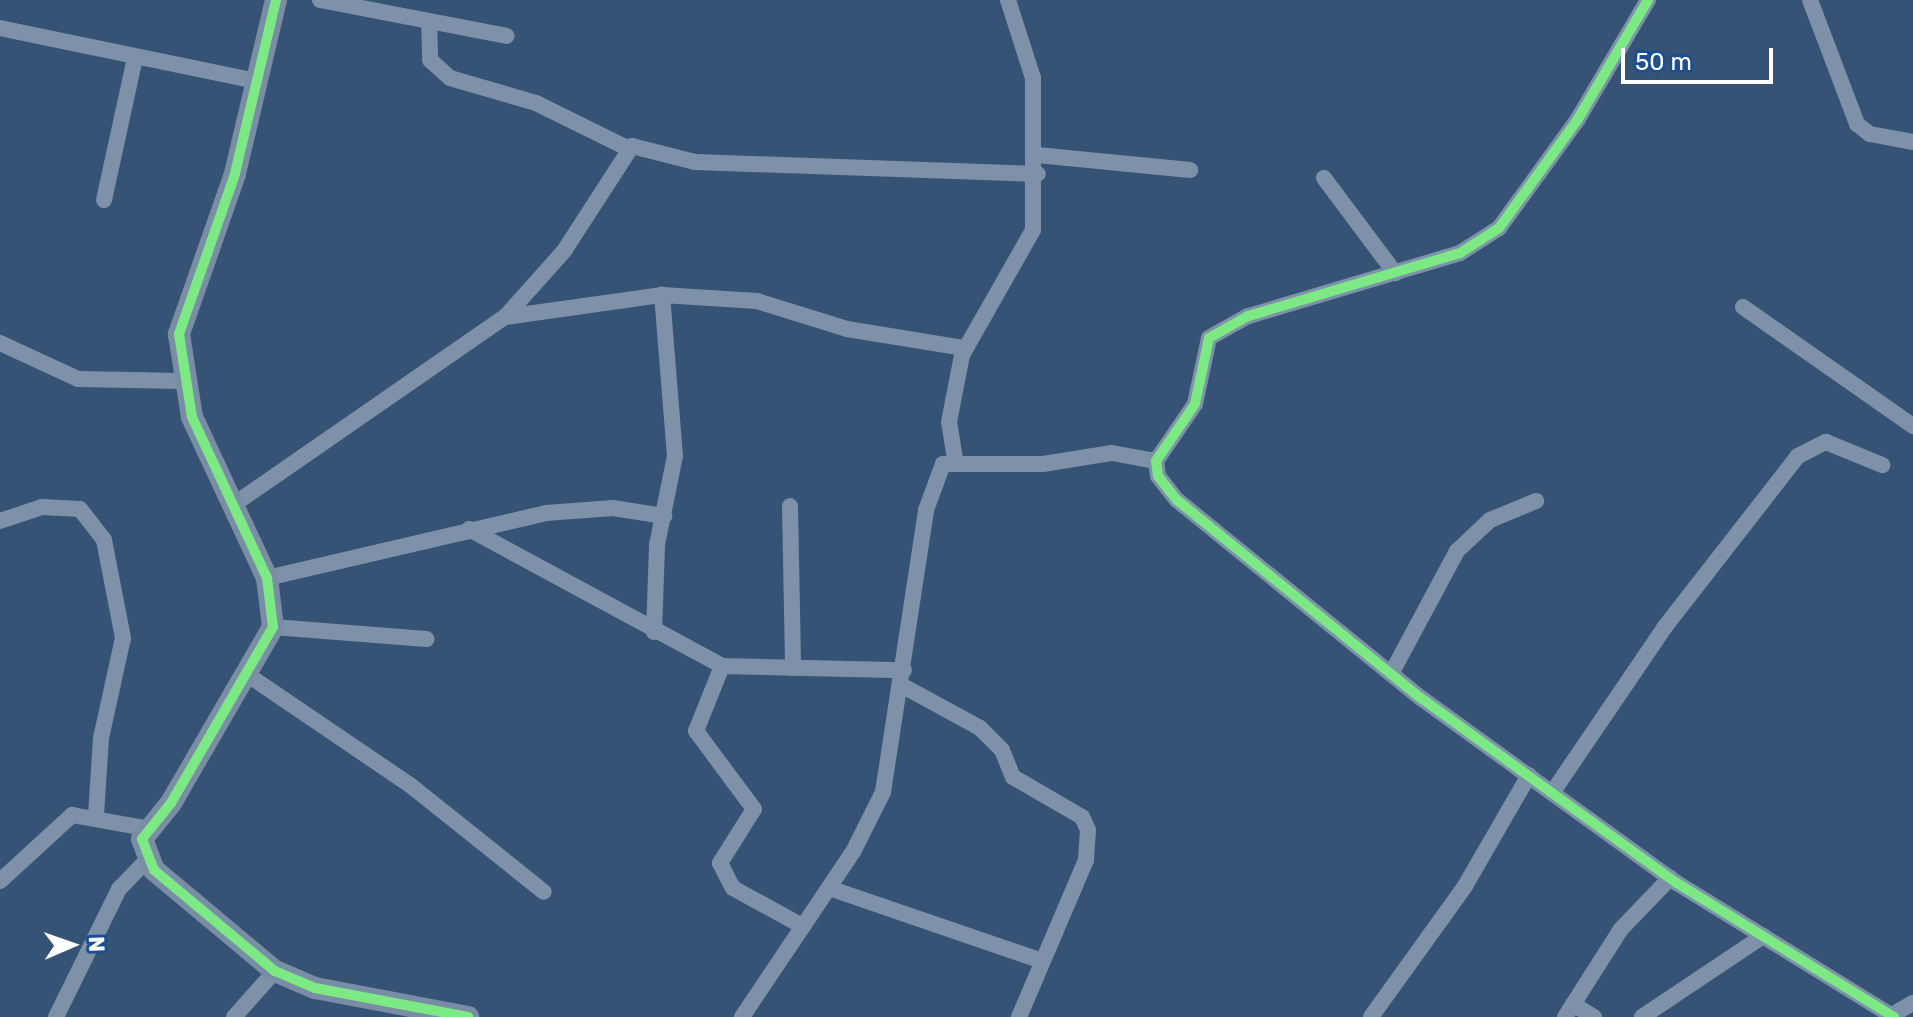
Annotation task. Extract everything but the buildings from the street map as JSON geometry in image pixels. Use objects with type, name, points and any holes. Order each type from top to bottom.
[{"type":"street","points":[[144,828],[171,803],[248,675],[273,627],[267,578],[233,505],[183,381],[183,313],[235,174],[276,0]]},
{"type":"street","points":[[320,0],[507,36]]},
{"type":"street","points":[[955,459],[949,422],[964,348],[1025,252],[1038,174],[1028,48],[1008,0]]},
{"type":"street","points":[[1156,461],[1195,404],[1201,352],[1223,325],[1460,253],[1499,228],[1578,119],[1648,0]]},
{"type":"street","points":[[1810,0],[1857,124],[1870,134],[1913,142]]},
{"type":"street","points":[[429,22],[430,60],[450,78],[536,103],[627,148],[646,146],[695,162],[1038,174]]},
{"type":"street","points":[[0,28],[255,81]]},
{"type":"street","points":[[104,200],[135,58]]},
{"type":"street","points":[[233,505],[505,317],[564,251],[627,148]]},
{"type":"street","points":[[1037,155],[1190,170]]},
{"type":"street","points":[[1324,178],[1395,273]]},
{"type":"street","points":[[505,317],[662,295],[770,303],[847,329],[964,348]]},
{"type":"street","points":[[654,632],[664,516],[675,456],[662,295]]},
{"type":"street","points":[[1743,307],[1913,426]]},
{"type":"street","points":[[0,343],[78,379],[183,381]]},
{"type":"street","points":[[1552,793],[1664,628],[1798,456],[1826,442],[1882,465]]},
{"type":"street","points":[[742,1017],[829,888],[883,792],[904,678],[929,497],[943,464],[955,459],[1043,464],[1112,453],[1156,461]]},
{"type":"street","points":[[1156,461],[1177,500],[1391,674],[1670,878],[1893,1016],[1913,1003]]},
{"type":"street","points":[[1391,674],[1457,551],[1490,520],[1536,501]]},
{"type":"street","points":[[790,506],[793,668]]},
{"type":"street","points":[[0,521],[42,507],[80,509],[104,540],[123,638],[101,738],[96,815]]},
{"type":"street","points":[[267,578],[469,529],[590,507],[664,516]]},
{"type":"street","points":[[469,529],[654,632],[722,666],[793,668],[904,678],[980,728],[1002,750],[1013,777],[1082,817],[1090,841],[1086,860],[1019,1017]]},
{"type":"street","points":[[273,627],[427,639]]},
{"type":"street","points":[[722,666],[696,731],[731,769],[754,809],[720,863],[733,888],[802,926]]},
{"type":"street","points":[[248,675],[410,785],[544,892]]},
{"type":"street","points":[[1371,1017],[1465,886],[1529,775]]},
{"type":"street","points":[[0,881],[57,824],[96,815],[144,828]]},
{"type":"street","points":[[144,828],[149,858],[275,971],[315,988],[468,1017]]},
{"type":"street","points":[[56,1017],[119,889],[149,858]]},
{"type":"street","points":[[1594,1017],[1569,1010],[1621,929],[1670,878]]},
{"type":"street","points":[[829,888],[1042,961]]},
{"type":"street","points":[[1642,1017],[1666,1011],[1763,936]]},
{"type":"street","points":[[234,1017],[275,971]]},
{"type":"cycle path","points":[[276,0],[235,174],[179,334],[192,417],[267,578],[273,627],[171,803],[142,839],[154,870],[275,971],[315,988],[468,1017]]},
{"type":"cycle path","points":[[1648,0],[1578,119],[1499,228],[1460,253],[1248,316],[1209,338],[1195,404],[1156,461],[1158,476],[1177,500],[1421,698],[1677,883],[1894,1017]]}]
